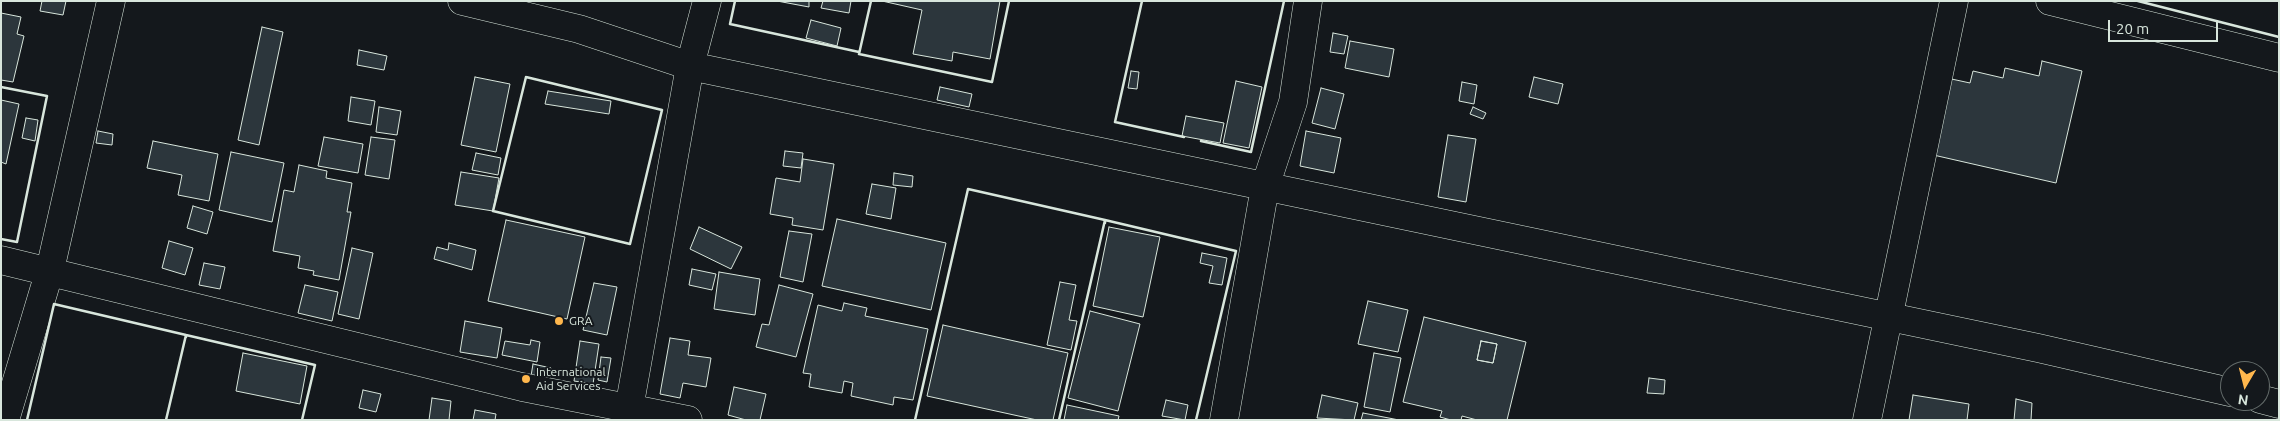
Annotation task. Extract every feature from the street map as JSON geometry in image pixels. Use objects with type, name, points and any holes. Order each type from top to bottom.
[{"type":"street","points":[[5,420],[50,270],[111,1]]},
{"type":"street","points":[[462,1],[579,29],[690,66],[1889,317],[2220,390]]},
{"type":"street","points":[[628,414],[690,66],[707,1]]},
{"type":"street","points":[[1224,420],[1265,187],[1293,102],[1308,1]]},
{"type":"street","points":[[1867,420],[1954,1]]},
{"type":"street","points":[[2050,1],[2279,58]]},
{"type":"street","points":[[1,260],[50,270],[628,414],[688,420]]},
{"type":"building","points":[[42,1],[66,1],[63,15],[40,11]]},
{"type":"building","points":[[777,1],[809,1],[809,7]]},
{"type":"building","points":[[823,1],[851,1],[849,13],[821,8]]},
{"type":"building","points":[[882,1],[1000,1],[990,59],[953,52],[952,61],[913,54],[922,10]]},
{"type":"building","points":[[1,13],[21,17],[17,34],[24,36],[13,82],[1,80]]},
{"type":"building","points":[[811,20],[841,28],[837,46],[806,38]]},
{"type":"building","points":[[262,27],[283,32],[259,145],[238,140]]},
{"type":"building","points":[[1333,33],[1348,36],[1344,54],[1330,52]]},
{"type":"building","points":[[1350,41],[1394,49],[1389,77],[1345,68]]},
{"type":"building","points":[[359,50],[387,56],[384,70],[357,65]]},
{"type":"building","points":[[2042,61],[2082,71],[2056,183],[1929,154],[1947,78],[1970,83],[1973,71],[2003,78],[2005,68],[2039,76]]},
{"type":"building","points":[[1131,71],[1139,72],[1137,89],[1128,88]]},
{"type":"building","points":[[475,77],[510,84],[496,152],[461,145]]},
{"type":"building","points":[[1534,77],[1563,84],[1558,104],[1529,97]]},
{"type":"building","points":[[1236,81],[1262,87],[1249,148],[1223,143]]},
{"type":"building","points":[[1462,82],[1477,85],[1474,104],[1459,101]]},
{"type":"building","points":[[940,87],[972,94],[969,107],[937,100]]},
{"type":"building","points":[[1321,88],[1344,94],[1335,129],[1312,123]]},
{"type":"building","points":[[548,91],[611,101],[609,114],[545,104]]},
{"type":"building","points":[[351,97],[375,101],[371,125],[348,121]]},
{"type":"building","points":[[1,100],[19,104],[6,164],[1,162]]},
{"type":"building","points":[[379,107],[401,111],[397,135],[376,132]]},
{"type":"building","points":[[1473,107],[1486,113],[1483,119],[1470,114]]},
{"type":"building","points":[[1186,116],[1224,123],[1220,143],[1182,136]]},
{"type":"building","points":[[26,118],[38,120],[35,141],[22,138]]},
{"type":"building","points":[[98,131],[113,134],[112,145],[96,143]]},
{"type":"building","points":[[1306,131],[1341,138],[1334,173],[1300,166]]},
{"type":"building","points":[[1448,135],[1476,139],[1466,202],[1438,197]]},
{"type":"building","points":[[324,137],[363,144],[358,173],[318,166]]},
{"type":"building","points":[[371,137],[395,140],[389,179],[365,175]]},
{"type":"building","points":[[153,141],[218,154],[209,201],[178,195],[182,175],[147,168]]},
{"type":"building","points":[[785,151],[803,153],[801,168],[783,166]]},
{"type":"building","points":[[231,152],[284,163],[272,222],[219,210]]},
{"type":"building","points":[[476,153],[501,158],[498,175],[472,170]]},
{"type":"building","points":[[803,159],[834,164],[823,230],[792,225],[793,218],[770,214],[776,178],[800,182]]},
{"type":"building","points":[[299,165],[327,171],[326,178],[352,183],[347,212],[351,212],[339,280],[313,275],[314,271],[298,268],[300,256],[273,251],[284,190],[294,192]]},
{"type":"building","points":[[461,172],[499,178],[493,211],[455,205]]},
{"type":"building","points":[[894,173],[913,176],[912,187],[893,185]]},
{"type":"building","points":[[872,184],[896,188],[891,219],[866,214]]},
{"type":"building","points":[[193,206],[213,212],[207,234],[187,228]]},
{"type":"building","points":[[837,219],[946,243],[931,310],[822,286]]},
{"type":"building","points":[[506,220],[585,237],[567,319],[488,301]]},
{"type":"building","points":[[699,227],[742,247],[731,269],[690,249]]},
{"type":"building","points":[[1109,227],[1160,237],[1143,317],[1093,306]]},
{"type":"building","points":[[789,231],[812,234],[803,282],[780,277]]},
{"type":"building","points":[[169,241],[193,248],[185,275],[162,268]]},
{"type":"building","points":[[449,243],[476,250],[472,270],[434,259],[437,247],[448,250]]},
{"type":"building","points":[[352,248],[373,253],[359,319],[338,314]]},
{"type":"building","points":[[1202,253],[1227,258],[1222,285],[1209,283],[1213,266],[1200,263]]},
{"type":"building","points":[[204,263],[225,267],[220,289],[199,285]]},
{"type":"building","points":[[692,269],[716,274],[712,290],[689,285]]},
{"type":"building","points":[[719,272],[760,279],[755,315],[714,309]]},
{"type":"building","points":[[1060,282],[1076,285],[1069,320],[1077,321],[1071,350],[1047,345]]},
{"type":"building","points":[[594,283],[617,287],[607,335],[583,330]]},
{"type":"building","points":[[305,285],[338,292],[332,321],[298,313]]},
{"type":"building","points":[[779,285],[813,294],[796,357],[756,347],[762,324],[769,325]]},
{"type":"building","points":[[1368,301],[1408,310],[1398,352],[1358,344]]},
{"type":"building","points":[[844,303],[867,308],[865,316],[928,329],[913,400],[894,397],[893,405],[851,396],[853,383],[844,381],[842,393],[809,387],[811,374],[803,373],[818,305],[842,311]]},
{"type":"building","points":[[1090,311],[1140,324],[1118,411],[1068,398]]},
{"type":"building","points":[[1424,317],[1526,342],[1507,420],[1477,420],[1462,416],[1461,420],[1451,420],[1440,417],[1442,411],[1403,402]],"holes":[[[1481,341],[1497,344],[1493,363],[1477,360]]]},
{"type":"building","points":[[465,321],[502,328],[497,358],[460,352]]},
{"type":"building","points":[[943,325],[1068,353],[1053,420],[1037,420],[927,396]]},
{"type":"building","points":[[670,338],[690,341],[688,355],[711,358],[706,387],[683,383],[680,398],[660,394]]},
{"type":"building","points":[[531,340],[540,342],[537,362],[502,355],[505,341],[530,345]]},
{"type":"building","points":[[580,341],[599,344],[593,384],[574,381]]},
{"type":"building","points":[[1481,341],[1497,344],[1493,363],[1477,360]]},
{"type":"building","points":[[243,353],[307,366],[300,404],[236,391]]},
{"type":"building","points":[[1374,353],[1401,358],[1390,412],[1364,407]]},
{"type":"building","points":[[601,357],[611,358],[607,382],[598,380]]},
{"type":"building","points":[[533,364],[551,368],[550,380],[531,376]]},
{"type":"building","points":[[1649,378],[1665,380],[1664,394],[1647,393]]},
{"type":"building","points":[[734,387],[766,394],[760,420],[746,420],[728,415]]},
{"type":"building","points":[[363,390],[381,394],[376,412],[359,408]]},
{"type":"building","points":[[1322,395],[1358,403],[1354,420],[1317,418]]},
{"type":"building","points":[[1913,395],[1969,404],[1967,420],[1909,420]]},
{"type":"building","points":[[432,398],[451,401],[449,420],[429,420]]},
{"type":"building","points":[[2016,399],[2032,403],[2031,420],[2014,420]]},
{"type":"building","points":[[1166,400],[1188,405],[1185,420],[1162,416]]},
{"type":"building","points":[[1067,405],[1119,416],[1118,420],[1064,420]]},
{"type":"building","points":[[475,410],[496,414],[495,420],[473,420]]},
{"type":"building","points":[[1363,413],[1399,420],[1361,420]]},
{"type":"wall","points":[[735,1],[730,24],[859,52]]},
{"type":"wall","points":[[871,1],[859,54],[992,82],[1009,1]]},
{"type":"wall","points":[[1142,1],[1115,122],[1184,137]]},
{"type":"wall","points":[[1201,141],[1251,152],[1284,1]]},
{"type":"wall","points":[[2138,1],[2279,37]]},
{"type":"wall","points":[[526,77],[662,110],[630,244],[493,211],[526,77]]},
{"type":"wall","points":[[1,87],[47,96],[17,242],[1,239]]},
{"type":"wall","points":[[915,420],[968,189],[1105,220],[1059,420]]},
{"type":"wall","points":[[1105,223],[1105,220],[1236,251],[1196,420]]},
{"type":"wall","points":[[27,420],[54,304],[186,335],[166,420]]},
{"type":"wall","points":[[186,337],[186,335],[315,365],[302,420]]},
{"type":"place","name":"GRA","points":[[559,321]]},
{"type":"place","name":"International Aid Services","points":[[526,379]]}]
